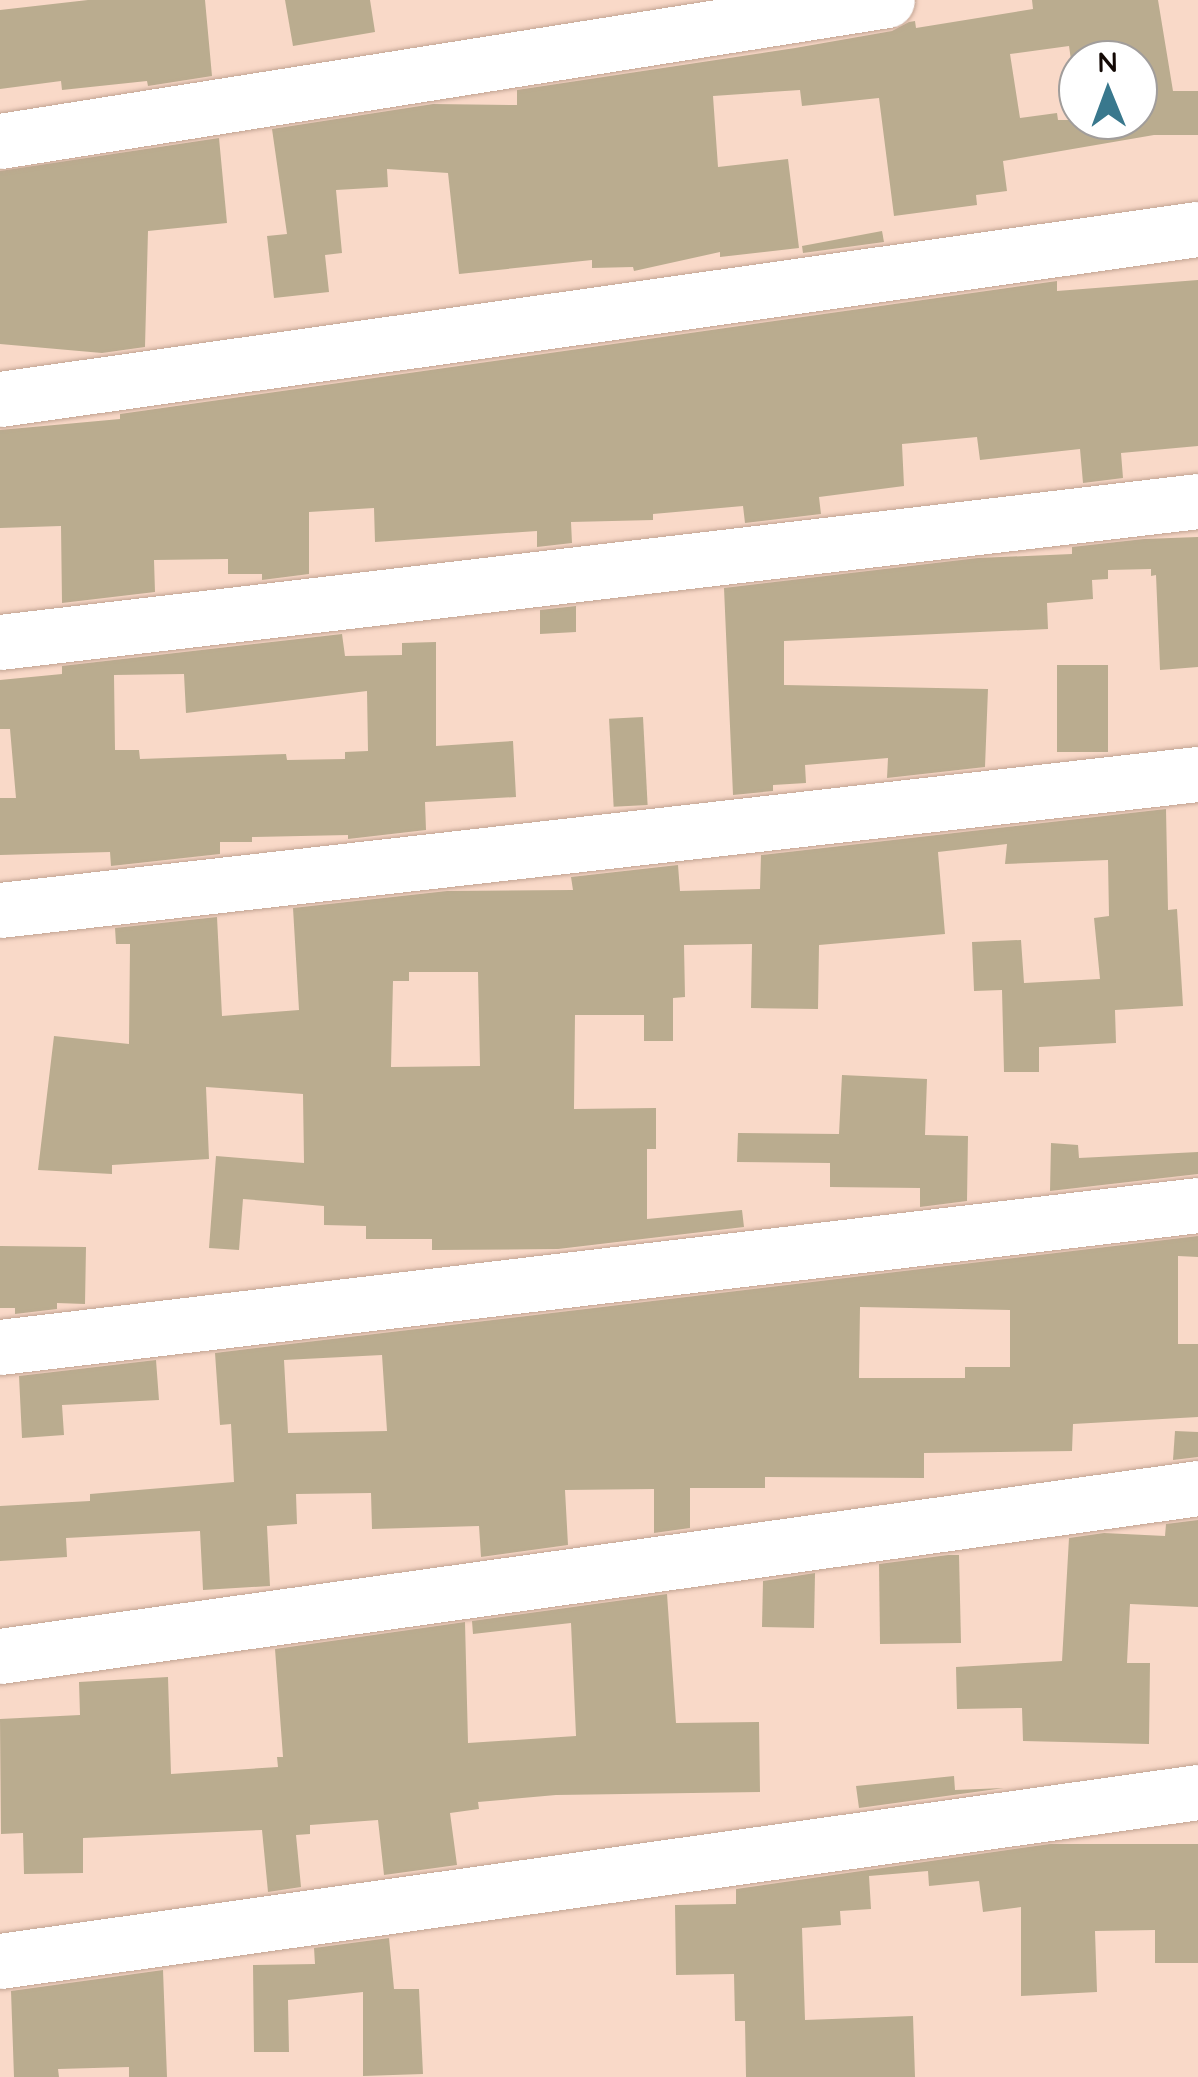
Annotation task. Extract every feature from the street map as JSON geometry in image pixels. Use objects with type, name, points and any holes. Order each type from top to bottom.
[{"type":"street","points":[[0,142],[886,0]]},
{"type":"street","points":[[0,399],[1198,228]]},
{"type":"street","points":[[0,642],[1198,501]]},
{"type":"street","points":[[0,910],[1198,774]]},
{"type":"street","points":[[0,1347],[1198,1204]]},
{"type":"street","points":[[0,1656],[1198,1488]]},
{"type":"street","points":[[0,1961],[1198,1792]]},
{"type":"building","points":[[88,0],[205,0],[212,76],[148,86],[147,81],[62,90],[61,81],[0,89],[0,10]]},
{"type":"building","points":[[285,0],[370,0],[375,32],[293,46]]},
{"type":"building","points":[[1032,0],[1158,0],[1173,91],[1198,91],[1198,135],[1158,135],[1158,40],[1058,40],[1058,47],[1010,54],[1020,118],[1057,113],[1058,140],[1125,140],[1003,161],[1007,191],[976,195],[977,205],[894,216],[879,98],[802,106],[800,90],[713,96],[718,167],[788,159],[799,248],[720,257],[720,252],[634,271],[633,267],[592,268],[592,260],[459,274],[448,173],[387,169],[388,187],[336,190],[342,253],[325,255],[329,292],[274,298],[267,236],[287,234],[272,129],[433,104],[517,105],[517,90],[795,48],[892,31],[915,21],[916,28],[1033,9]]},
{"type":"building","points":[[219,138],[227,223],[148,231],[145,347],[102,353],[0,344],[0,171]]},
{"type":"building","points":[[882,231],[884,242],[803,253],[802,246]]},
{"type":"building","points":[[1198,280],[1198,446],[1121,453],[1123,478],[1083,483],[1080,449],[980,460],[977,437],[902,444],[904,486],[819,497],[821,514],[745,523],[743,506],[653,514],[653,520],[571,522],[572,543],[537,547],[537,531],[375,542],[374,508],[309,512],[309,574],[262,580],[262,574],[228,574],[228,559],[154,560],[155,592],[62,603],[61,526],[0,528],[0,430],[120,419],[120,414],[1057,281],[1057,291]]},
{"type":"building","points":[[1198,537],[1198,667],[1160,670],[1156,575],[1151,576],[1151,569],[1108,570],[1108,579],[1092,580],[1093,599],[1047,603],[1048,629],[784,641],[784,685],[988,689],[985,767],[887,778],[888,758],[805,765],[806,783],[773,785],[773,791],[733,795],[724,588],[978,558],[1072,554],[1072,547],[1144,539]]},
{"type":"building","points":[[576,606],[576,632],[540,634],[540,610]]},
{"type":"building","points":[[342,634],[345,656],[402,655],[402,643],[436,642],[436,746],[513,741],[516,797],[425,802],[426,830],[348,839],[348,835],[252,837],[252,842],[220,842],[220,854],[111,866],[110,852],[0,855],[0,798],[16,798],[10,729],[0,729],[0,680],[62,674],[62,666]],"holes":[[[184,674],[186,713],[367,691],[368,751],[345,752],[345,759],[287,760],[286,754],[140,759],[139,750],[115,750],[114,675]]]},
{"type":"building","points":[[1057,665],[1108,665],[1108,752],[1057,752]]},
{"type":"building","points":[[643,717],[648,805],[614,807],[609,719]]},
{"type":"building","points":[[1166,809],[1168,910],[1177,909],[1183,1006],[1115,1010],[1116,1043],[1039,1047],[1039,1072],[1004,1072],[1002,990],[974,991],[972,942],[1021,940],[1024,983],[1100,979],[1094,918],[1109,916],[1108,860],[1005,864],[1007,844],[938,852],[945,934],[819,945],[818,1009],[751,1008],[752,944],[684,945],[685,997],[673,998],[673,1041],[644,1041],[644,1015],[575,1015],[574,1109],[656,1108],[656,1149],[647,1149],[647,1219],[742,1210],[744,1227],[558,1249],[432,1250],[432,1239],[366,1239],[366,1226],[324,1225],[324,1206],[243,1199],[239,1250],[209,1248],[216,1156],[304,1163],[303,1094],[206,1087],[209,1159],[112,1165],[112,1174],[38,1170],[54,1036],[129,1044],[130,944],[116,944],[115,928],[217,917],[222,1016],[299,1010],[293,908],[447,891],[573,890],[571,877],[678,865],[680,891],[760,889],[761,855]],"holes":[[[409,972],[478,972],[480,1066],[391,1067],[393,981],[409,981]]]},
{"type":"building","points":[[842,1075],[927,1079],[925,1135],[968,1136],[967,1201],[920,1207],[920,1188],[830,1187],[830,1163],[737,1162],[738,1133],[839,1134]]},
{"type":"building","points":[[1051,1143],[1078,1145],[1079,1158],[1198,1152],[1198,1174],[1050,1191]]},
{"type":"building","points":[[1198,1236],[1198,1257],[1178,1256],[1178,1344],[1198,1344],[1198,1417],[1073,1424],[1072,1451],[924,1453],[924,1478],[765,1477],[765,1488],[690,1488],[690,1528],[654,1533],[654,1489],[565,1490],[568,1545],[481,1557],[479,1526],[372,1529],[371,1493],[296,1494],[297,1524],[267,1526],[270,1586],[203,1590],[200,1531],[66,1538],[67,1557],[0,1561],[0,1506],[90,1501],[90,1494],[234,1482],[231,1424],[220,1425],[215,1353]],"holes":[[[860,1307],[1010,1310],[1010,1367],[965,1367],[965,1378],[859,1378]],[[382,1355],[387,1431],[288,1433],[284,1360]]]},
{"type":"building","points":[[0,1246],[86,1247],[85,1304],[57,1303],[57,1309],[15,1314],[15,1308],[0,1308]]},
{"type":"building","points":[[156,1360],[159,1400],[62,1405],[64,1435],[22,1438],[19,1376]]},
{"type":"building","points":[[1175,1431],[1198,1432],[1198,1457],[1173,1460]]},
{"type":"building","points":[[1198,1520],[1198,1607],[1130,1604],[1127,1663],[1150,1663],[1149,1744],[1023,1741],[1022,1708],[957,1709],[956,1667],[1062,1661],[1069,1538],[1104,1533],[1165,1536],[1166,1524]]},
{"type":"building","points":[[959,1555],[961,1643],[880,1644],[879,1564]]},
{"type":"building","points":[[815,1573],[814,1628],[762,1627],[763,1581]]},
{"type":"building","points":[[667,1594],[676,1723],[759,1722],[760,1792],[556,1795],[478,1802],[479,1809],[450,1813],[457,1865],[384,1875],[378,1820],[310,1825],[310,1834],[296,1835],[301,1887],[268,1892],[262,1830],[83,1838],[83,1873],[24,1874],[23,1833],[1,1834],[0,1719],[80,1715],[79,1682],[168,1677],[171,1774],[278,1767],[277,1757],[283,1757],[275,1649],[465,1622],[468,1743],[576,1736],[571,1623],[473,1634],[472,1621]]},
{"type":"building","points":[[954,1776],[955,1790],[1004,1788],[859,1808],[856,1786]]},
{"type":"building","points":[[1050,1844],[1198,1844],[1198,1963],[1155,1963],[1155,1930],[1095,1931],[1097,1992],[1021,1996],[1021,1907],[983,1912],[979,1881],[929,1886],[928,1871],[869,1876],[871,1909],[840,1911],[841,1925],[802,1928],[805,2020],[913,2016],[915,2077],[746,2077],[745,2021],[735,2021],[734,1974],[676,1975],[675,1905],[736,1904],[736,1889]]},
{"type":"building","points":[[389,1938],[394,1989],[419,1989],[423,2074],[363,2076],[363,1992],[288,2000],[289,2052],[254,2052],[253,1965],[315,1964],[314,1948]]},
{"type":"building","points":[[163,1970],[167,2077],[129,2077],[129,2067],[58,2069],[59,2077],[14,2077],[11,1991]]}]
